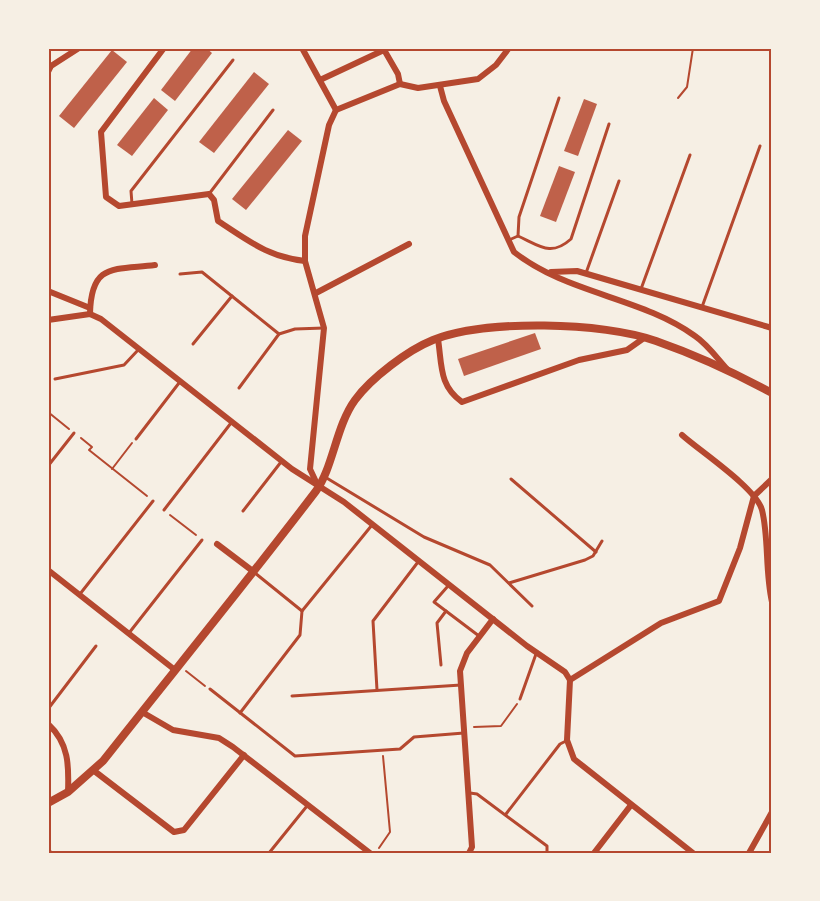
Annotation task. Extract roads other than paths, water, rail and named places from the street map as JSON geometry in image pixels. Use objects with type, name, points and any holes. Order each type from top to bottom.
[{"type":"street","points":[[48,72],[51,66],[79,48]]},
{"type":"street","points":[[164,48],[100,137],[106,197],[119,206],[208,194],[214,200],[218,221],[265,252],[283,259],[305,261]]},
{"type":"street","points":[[302,48],[336,110]]},
{"type":"street","points":[[319,487],[310,469],[324,328],[316,293],[305,261],[305,236],[329,125],[336,110],[400,84],[418,88],[478,79],[496,65],[509,48]]},
{"type":"street","points":[[320,80],[383,49],[398,74],[400,84]]},
{"type":"street","points":[[440,86],[444,101],[514,252],[527,262],[576,286],[625,302],[686,330],[706,345],[727,370]]},
{"type":"street","points":[[316,293],[409,244]]},
{"type":"street","points":[[90,311],[94,282],[108,271],[155,266]]},
{"type":"street","points":[[548,272],[585,274],[772,328]]},
{"type":"street","points":[[48,291],[90,311],[101,319],[232,422],[565,672],[570,680],[567,740],[574,759],[689,852]]},
{"type":"street","points":[[48,320],[90,311]]},
{"type":"street","points":[[48,803],[68,792],[93,770],[254,572],[319,487],[339,431],[355,400],[389,367],[438,339],[476,328],[588,327],[644,338],[727,370],[772,393]]},
{"type":"street","points":[[438,339],[442,370],[449,393],[462,402],[579,360],[627,350],[644,338]]},
{"type":"street","points":[[682,435],[754,496],[762,509],[767,582],[772,602]]},
{"type":"street","points":[[570,680],[661,623],[719,601],[740,548],[754,496],[772,479]]},
{"type":"street","points":[[217,544],[254,572]]},
{"type":"street","points":[[48,570],[129,634],[177,668]]},
{"type":"street","points":[[469,853],[472,847],[460,685],[461,662],[493,619]]},
{"type":"street","points":[[142,712],[173,730],[219,738],[370,853]]},
{"type":"street","points":[[48,724],[62,740],[67,754],[68,792]]},
{"type":"street","points":[[93,770],[174,832],[184,830],[244,755]]},
{"type":"street","points":[[594,853],[631,805]]},
{"type":"street","points":[[749,853],[772,812]]},
{"type":"lane","points":[[132,205],[131,191],[233,60]]},
{"type":"lane","points":[[519,236],[519,217],[559,98]]},
{"type":"lane","points":[[208,194],[273,110]]},
{"type":"lane","points":[[509,240],[519,236],[550,250],[561,248],[571,239],[609,124]]},
{"type":"lane","points":[[702,307],[760,146]]},
{"type":"lane","points":[[640,290],[690,155]]},
{"type":"lane","points":[[585,274],[619,181]]},
{"type":"lane","points":[[180,274],[202,272],[279,334]]},
{"type":"lane","points":[[193,344],[232,296]]},
{"type":"lane","points":[[239,388],[279,334],[295,329],[324,328]]},
{"type":"lane","points":[[56,379],[124,365],[139,349]]},
{"type":"lane","points":[[136,439],[181,381]]},
{"type":"lane","points":[[164,510],[232,422]]},
{"type":"lane","points":[[48,466],[74,433]]},
{"type":"lane","points":[[243,511],[282,460]]},
{"type":"lane","points":[[323,476],[424,537],[490,564],[532,606]]},
{"type":"lane","points":[[511,479],[596,552]]},
{"type":"lane","points":[[80,595],[153,501]]},
{"type":"lane","points":[[240,713],[300,635],[302,611],[372,525]]},
{"type":"lane","points":[[129,634],[202,540]]},
{"type":"lane","points":[[509,583],[585,560],[596,552],[602,541]]},
{"type":"lane","points":[[377,690],[373,621],[419,561]]},
{"type":"lane","points":[[254,572],[302,611]]},
{"type":"lane","points":[[449,585],[434,602],[479,637]]},
{"type":"lane","points":[[441,665],[437,622],[446,611]]},
{"type":"lane","points":[[48,709],[96,646]]},
{"type":"lane","points":[[520,699],[532,658],[537,653]]},
{"type":"lane","points":[[292,696],[460,685]]},
{"type":"lane","points":[[210,689],[295,756],[400,749],[414,737],[464,730]]},
{"type":"lane","points":[[506,814],[560,744],[567,740]]},
{"type":"lane","points":[[468,793],[477,794],[506,814],[547,846],[547,853]]},
{"type":"lane","points":[[269,853],[308,805]]}]
